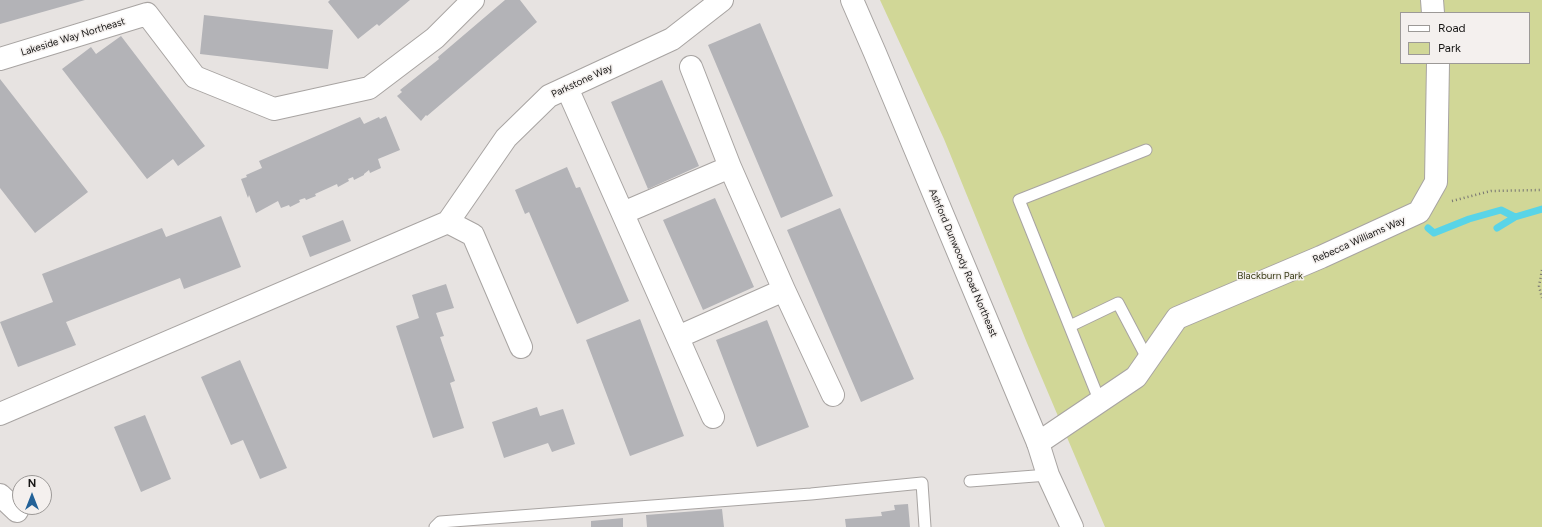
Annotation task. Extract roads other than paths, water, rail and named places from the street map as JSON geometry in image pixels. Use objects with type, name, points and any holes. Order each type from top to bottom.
[{"type":"street","name":"Lakeside Way Northeast","points":[[0,59],[147,7],[195,77],[274,109],[369,88],[435,38],[473,0]]},
{"type":"street","name":"Parkstone Way","points":[[448,222],[506,138],[549,96],[672,39],[722,0]]},
{"type":"street","name":"Ashford Dunwoody Road Northeast","points":[[852,0],[1038,443],[1048,475],[1072,527]]},
{"type":"street","points":[[1432,0],[1433,12]]},
{"type":"street","name":"Rebecca Williams Way","points":[[1038,443],[1136,377],[1177,318],[1321,257],[1419,212],[1436,182],[1438,64]]},
{"type":"street","points":[[691,67],[730,167],[784,290],[833,395]]},
{"type":"street","points":[[567,88],[713,418]]},
{"type":"street","points":[[623,213],[730,167]]},
{"type":"street","points":[[0,414],[448,222],[473,235],[521,347]]},
{"type":"street","points":[[678,337],[784,290]]},
{"type":"street","points":[[0,495],[12,506]]},
{"type":"lane","points":[[1100,402],[1019,200],[1146,150]]},
{"type":"lane","points":[[1070,326],[1118,303],[1148,360]]},
{"type":"lane","points":[[970,481],[1048,475]]},
{"type":"lane","points":[[435,527],[440,522],[811,494],[922,483],[925,527]]},
{"type":"waterway","points":[[1428,228],[1434,233],[1469,219],[1501,210],[1515,217],[1542,209]]},
{"type":"waterway","points":[[1497,228],[1515,217]]},
{"type":"park label","name":"Blackburn Park","points":[[1270,276]]}]
